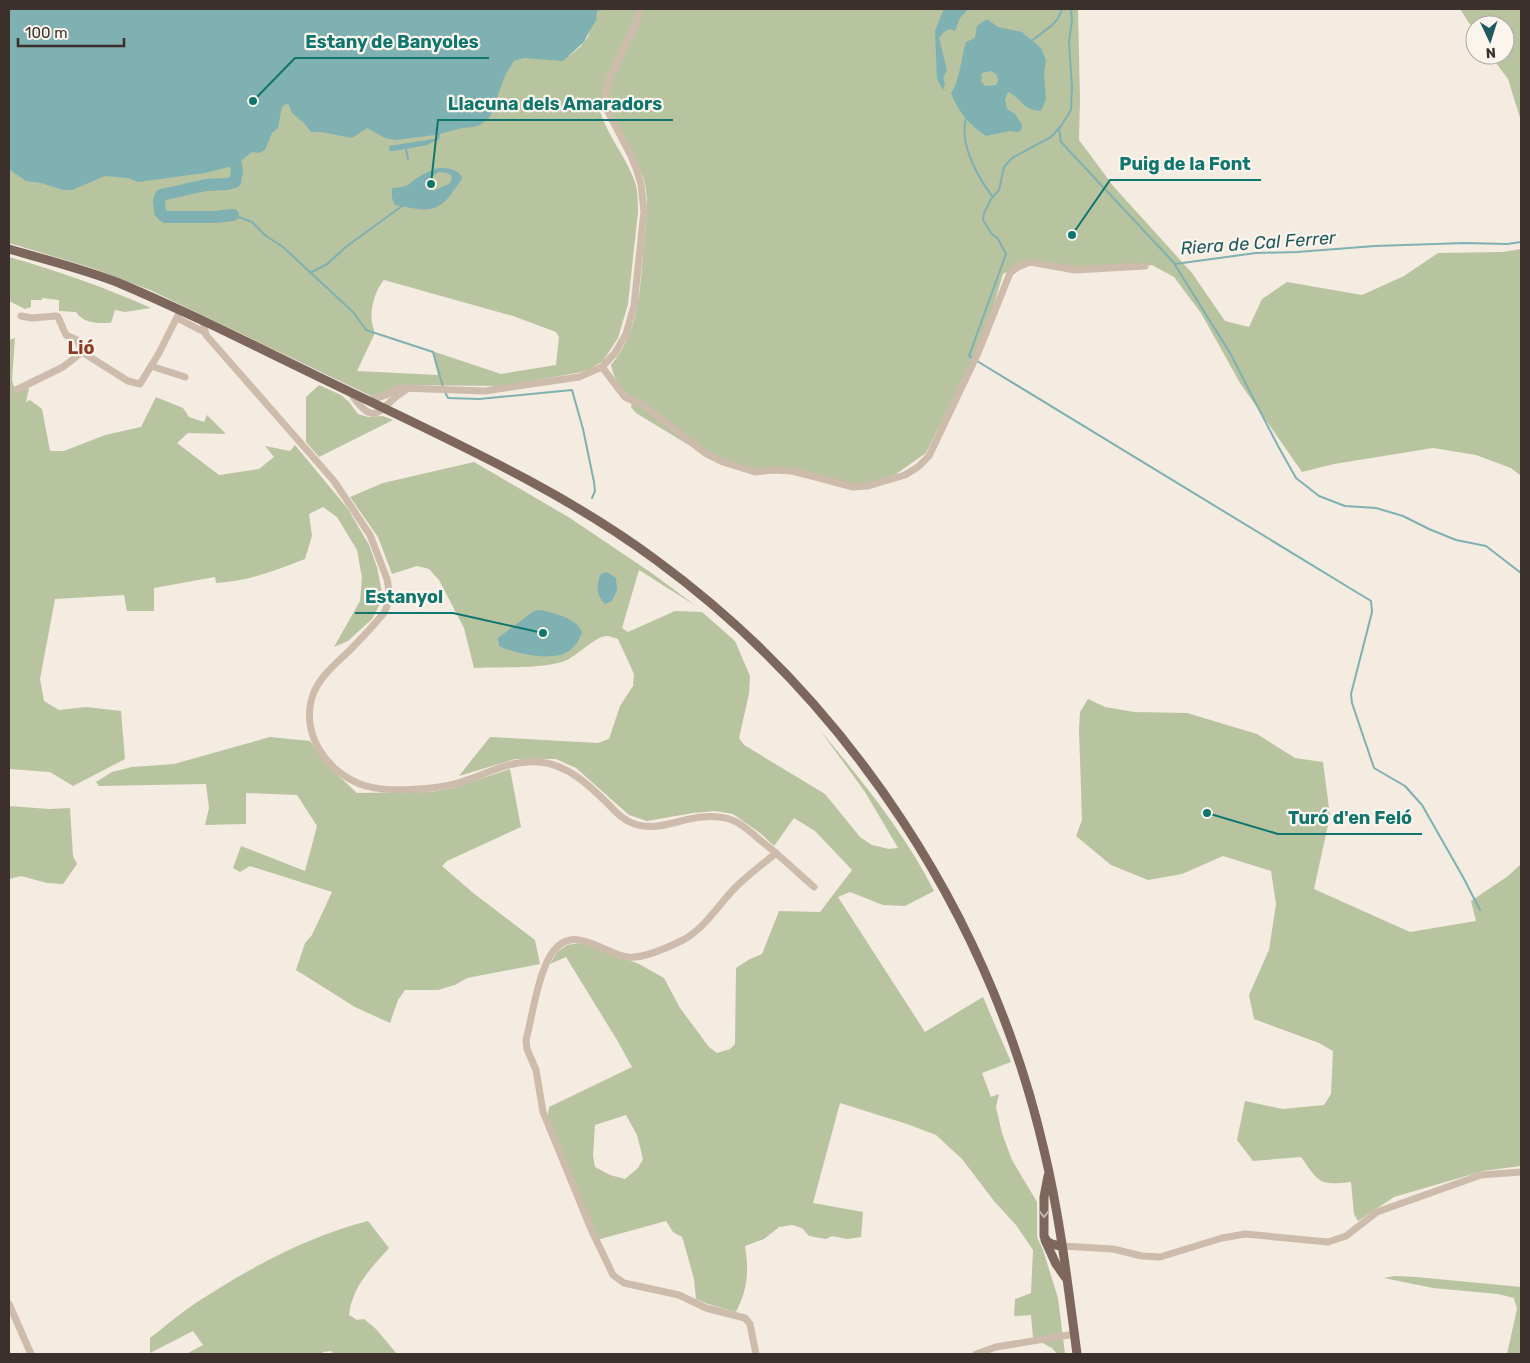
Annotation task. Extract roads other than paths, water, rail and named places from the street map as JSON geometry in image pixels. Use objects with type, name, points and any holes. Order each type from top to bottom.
[{"type":"main road","points":[[9,248],[116,282],[179,314],[203,321],[468,448],[559,496],[656,559],[723,613],[787,676],[822,714],[882,790],[943,888],[982,965],[1008,1028],[1028,1090],[1049,1170],[1077,1354]]},
{"type":"main road","points":[[1049,1170],[1044,1197],[1045,1240],[1056,1264],[1067,1279]]},
{"type":"main road","points":[[1045,1240],[1050,1244],[1062,1246]]},
{"type":"street","points":[[368,401],[400,388],[485,391],[579,377],[602,367],[615,353],[626,334],[634,306],[644,211],[641,184],[637,171],[607,110],[606,89],[612,71],[635,26],[640,9]]},
{"type":"street","points":[[602,367],[625,398],[644,406],[706,453],[722,462],[755,472],[773,470],[793,471],[837,484],[853,487],[868,486],[905,475],[918,467],[929,456],[959,388],[978,353],[1010,273],[1030,262],[1075,270],[1145,266]]},
{"type":"street","points":[[21,316],[32,318],[58,317],[66,335],[77,340],[82,352],[128,381],[140,384],[179,314],[204,332],[334,482],[370,536],[387,579],[389,590],[389,601],[384,613],[328,670],[315,690],[310,704],[309,721],[312,735],[326,761],[338,772],[364,786],[382,790],[403,790],[445,786],[519,762],[555,764],[590,787],[618,816],[630,823],[643,827],[659,826],[702,817],[721,817],[733,821],[776,853],[814,887]]},
{"type":"street","points":[[203,321],[204,332]]},
{"type":"street","points":[[210,340],[216,327]]},
{"type":"street","points":[[16,390],[63,367],[82,352]]},
{"type":"street","points":[[150,366],[185,377]]},
{"type":"street","points":[[350,392],[358,404],[372,413],[385,408],[398,394],[411,388]]},
{"type":"street","points":[[385,408],[386,395]]},
{"type":"street","points":[[396,398],[396,406],[400,416]]},
{"type":"street","points":[[756,1354],[750,1324],[745,1318],[706,1308],[679,1295],[624,1283],[613,1275],[591,1229],[543,1112],[536,1070],[527,1049],[526,1040],[544,969],[557,947],[566,941],[582,940],[626,957],[636,957],[656,951],[686,938],[699,927],[733,890],[776,853]]},
{"type":"street","points":[[1062,1246],[1113,1249],[1142,1256],[1160,1256],[1193,1248],[1222,1238],[1245,1234],[1328,1242],[1346,1236],[1377,1212],[1481,1175],[1521,1172]]},
{"type":"street","points":[[9,1304],[31,1354]]},
{"type":"street","points":[[976,1354],[996,1346],[1074,1334]]},
{"type":"water","points":[[9,9],[607,9],[597,11],[596,21],[584,42],[563,61],[524,58],[514,61],[506,73],[490,117],[480,125],[435,135],[396,140],[385,138],[367,128],[352,138],[311,132],[292,113],[289,105],[286,104],[282,107],[278,128],[272,133],[265,150],[259,153],[252,152],[236,165],[205,173],[138,182],[128,178],[105,176],[72,190],[63,190],[41,183],[26,181],[9,169]]},
{"type":"water","points":[[944,9],[968,9],[960,18],[955,31],[949,29],[939,38],[947,70],[943,78],[945,83],[943,90],[937,79],[935,31]]},
{"type":"water","points":[[987,19],[998,27],[1022,32],[1041,48],[1046,60],[1044,73],[1046,99],[1041,111],[1026,106],[1008,92],[1005,99],[1007,109],[1015,114],[1022,125],[1021,130],[1018,132],[1010,131],[986,136],[965,117],[951,93],[958,76],[966,42],[975,38],[977,26]],"holes":[[[991,71],[997,75],[998,81],[996,85],[985,86],[981,81],[982,73]]]},
{"type":"water","points":[[438,139],[427,145],[390,151],[389,146]]},
{"type":"water","points":[[438,168],[452,169],[462,177],[446,201],[439,206],[426,210],[395,205],[392,198],[392,188],[406,186],[424,174]],"holes":[[[439,172],[451,175],[452,179],[449,184],[433,191],[429,185],[432,177]]]},
{"type":"water","points":[[607,572],[616,578],[617,590],[612,601],[605,604],[598,594],[598,582],[601,574]]},
{"type":"water","points":[[542,610],[565,617],[579,627],[582,632],[581,635],[577,643],[569,651],[553,656],[534,656],[499,646],[498,638],[534,611]]},
{"type":"waterway","points":[[1033,40],[1054,23],[1062,9]]},
{"type":"waterway","points":[[973,358],[969,356],[1006,254],[998,239],[991,233],[983,220],[984,213],[991,199],[999,190],[1004,167],[1012,158],[1051,137],[1071,110],[1072,88],[1069,41],[1072,21],[1071,9]]},
{"type":"waterway","points":[[966,119],[965,139],[971,160],[981,180],[993,197]]},
{"type":"waterway","name":"Riera de Cal Ferrer","points":[[1059,129],[1061,142],[1175,264],[1256,253],[1375,246],[1465,243],[1507,244],[1521,242]]},
{"type":"waterway","points":[[438,139],[439,134]]},
{"type":"waterway","points":[[406,149],[408,159]]},
{"type":"waterway","points":[[233,215],[165,217],[160,212],[159,201],[161,195],[206,185],[235,182],[236,165]]},
{"type":"waterway","points":[[310,273],[327,264],[347,246],[402,206]]},
{"type":"waterway","points":[[233,215],[252,222],[266,236],[283,247],[353,312],[366,330],[433,352],[443,387]]},
{"type":"waterway","points":[[1175,265],[1230,353],[1296,478],[1319,496],[1345,506],[1376,508],[1403,516],[1456,540],[1486,546],[1521,573]]},
{"type":"waterway","points":[[977,361],[1371,601],[1372,612],[1351,694],[1352,703],[1374,768],[1405,786],[1422,805],[1480,910]]},
{"type":"waterway","points":[[445,392],[448,398],[479,399],[572,390],[583,429],[594,482],[595,491],[592,498]]},
{"type":"place","name":"Estany de Banyoles","points":[[253,101]]},
{"type":"place","name":"Llacuna dels Amaradors","points":[[431,184]]},
{"type":"place","name":"Puig de la Font","points":[[1072,235]]},
{"type":"place","name":"Estanyol","points":[[543,633]]},
{"type":"place","name":"Turó d'en Feló","points":[[1207,813]]},
{"type":"district","name":"Lió","points":[[81,348]]}]
